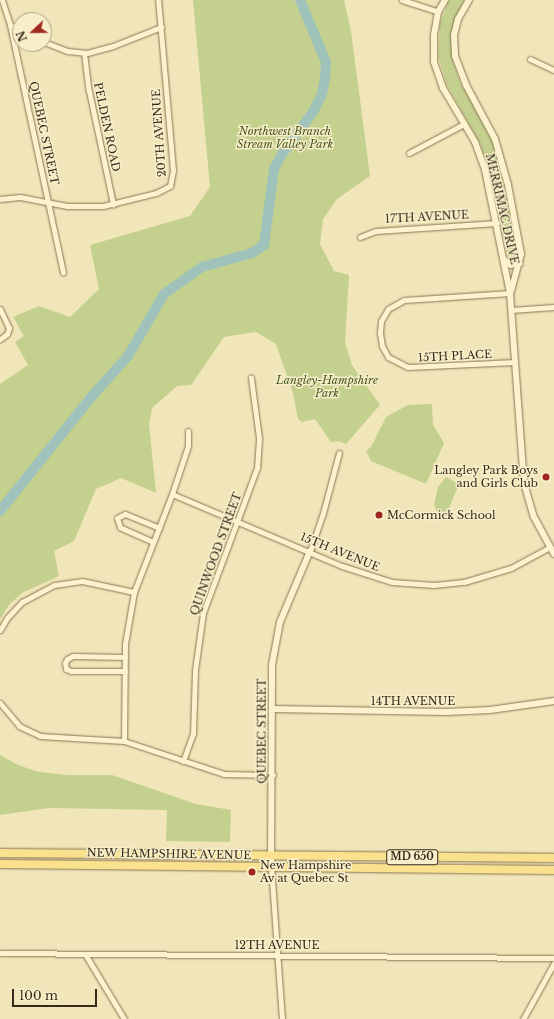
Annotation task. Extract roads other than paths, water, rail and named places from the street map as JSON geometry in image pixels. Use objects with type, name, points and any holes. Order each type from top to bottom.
[{"type":"main road","name":"NEW HAMPSHIRE AVENUE","points":[[0,853],[271,857],[554,858]]},
{"type":"main road","name":"NEW HAMPSHIRE AVENUE","points":[[0,864],[554,870]]},
{"type":"street","name":"QUEBEC STREET","points":[[2,0],[10,25],[63,272]]},
{"type":"street","name":"20TH AVENUE","points":[[0,199],[20,197],[48,203],[91,207],[113,204],[156,193],[170,186],[172,182],[158,0]]},
{"type":"street","points":[[402,0],[438,12]]},
{"type":"street","name":"MERRIMAC DRIVE","points":[[445,0],[438,12],[433,44],[436,69],[445,93],[464,124],[483,161],[510,292],[524,482],[534,517],[554,554]]},
{"type":"street","name":"MERRIMAC DRIVE","points":[[469,0],[458,19],[454,35],[455,56],[462,77],[492,131],[499,151],[521,243],[521,263],[510,292]]},
{"type":"street","points":[[52,44],[84,53],[103,50],[161,27]]},
{"type":"street","name":"PELDEN ROAD","points":[[84,53],[89,91],[113,204]]},
{"type":"street","points":[[530,59],[554,70]]},
{"type":"street","points":[[409,153],[464,124]]},
{"type":"street","name":"17TH AVENUE","points":[[360,237],[376,231],[497,223]]},
{"type":"street","points":[[504,259],[510,265],[521,263]]},
{"type":"street","name":"15TH PLACE","points":[[510,292],[399,302],[388,309],[381,321],[382,346],[393,361],[413,368],[515,362]]},
{"type":"street","points":[[511,310],[554,307]]},
{"type":"street","points":[[0,309],[9,328],[7,334],[0,339]]},
{"type":"street","name":"QUINWOOD STREET","points":[[183,761],[193,734],[195,670],[203,613],[252,485],[258,459],[258,418],[251,378]]},
{"type":"street","points":[[124,741],[125,657],[134,592],[172,494],[188,446],[188,432]]},
{"type":"street","name":"QUEBEC STREET","points":[[282,1019],[271,866],[273,775],[272,665],[280,622],[310,551],[323,513],[339,453]]},
{"type":"street","name":"15TH AVENUE","points":[[172,494],[310,551],[342,566],[392,582],[434,585],[464,582],[494,574],[550,547]]},
{"type":"street","points":[[153,542],[120,527],[118,518],[125,514],[158,528]]},
{"type":"street","points":[[0,630],[7,618],[22,602],[54,585],[82,581],[134,592]]},
{"type":"street","points":[[125,657],[73,656],[67,659],[65,663],[66,669],[71,671],[125,671]]},
{"type":"street","name":"14TH AVENUE","points":[[272,709],[447,712],[490,710],[554,701]]},
{"type":"street","points":[[0,703],[19,726],[40,736],[124,741],[224,774],[273,775]]},
{"type":"street","name":"12TH AVENUE","points":[[0,953],[554,958]]},
{"type":"street","points":[[85,954],[124,1019]]},
{"type":"street","points":[[523,1019],[554,963]]},
{"type":"waterway","points":[[0,511],[93,395],[128,356],[164,294],[202,267],[252,253],[264,245],[274,169],[282,154],[313,112],[322,94],[325,78],[326,62],[300,0]]},
{"type":"place","name":"Langley Park Boys and Girls Club","points":[[546,477]]},
{"type":"place","name":"McCormick School","points":[[379,515]]},
{"type":"place","name":"New Hampshire Av at Quebec St","points":[[252,872]]},
{"type":"park label","name":"Northwest Branch Stream Valley Park","points":[[285,138]]},
{"type":"park label","name":"Langley-Hampshire Park","points":[[327,387]]}]
